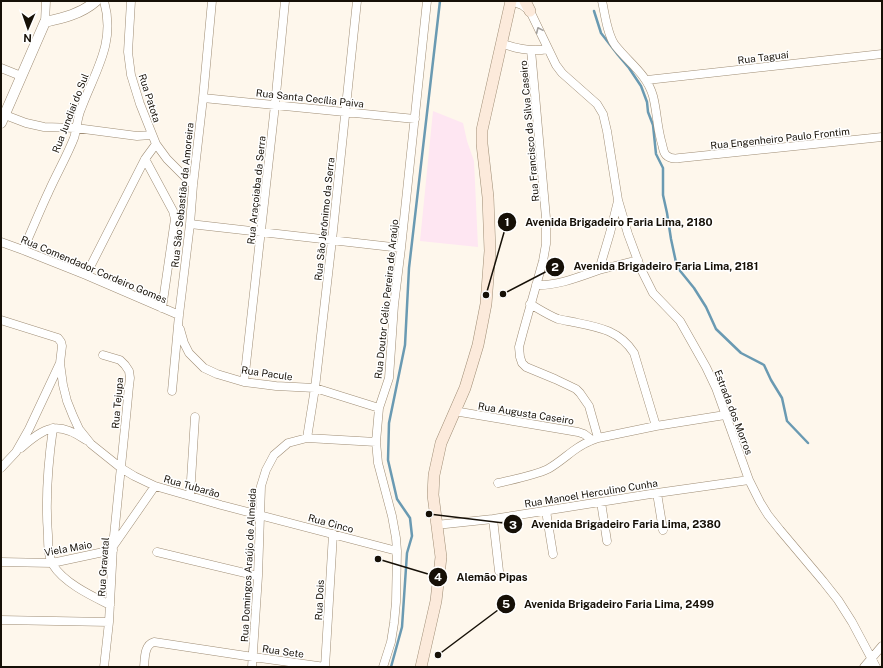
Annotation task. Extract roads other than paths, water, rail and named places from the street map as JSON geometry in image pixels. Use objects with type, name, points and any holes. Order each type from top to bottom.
[{"type":"main road","points":[[421,667],[436,601],[441,557],[433,495],[434,475],[441,443],[465,388],[478,345],[486,304],[490,250],[488,198],[482,144],[482,130],[511,1]]},
{"type":"street","points":[[46,1],[45,22],[3,119],[44,127],[76,128],[137,136],[151,135]]},
{"type":"street","points":[[45,22],[68,17],[84,10],[96,1]]},
{"type":"street","name":"Rua Jundiai do Sul","points":[[23,250],[74,137],[77,118],[101,62],[107,39],[108,25],[104,1]]},
{"type":"street","name":"Rua Patota","points":[[131,1],[128,52],[131,75],[140,104],[151,135],[156,144],[167,159],[193,185]]},
{"type":"street","name":"Rua São Sebastião da Amoreira","points":[[172,391],[178,319],[190,224],[212,1]]},
{"type":"street","name":"Rua Araçoiaba da Serra","points":[[244,382],[262,232],[285,1]]},
{"type":"street","name":"Rua São Jerônimo da Serra","points":[[307,438],[315,388],[332,240],[357,1]]},
{"type":"street","name":"Rua Doutor Célio Pereira de Araújo","points":[[383,667],[391,642],[394,622],[397,551],[392,516],[378,463],[376,442],[379,408],[389,378],[394,305],[427,1]]},
{"type":"street","name":"Estrada dos Morros","points":[[511,1],[528,6],[556,65],[562,73],[597,104],[603,114],[611,149],[618,200],[628,234],[653,293],[680,322],[711,376],[749,480],[768,516],[838,600],[852,622],[876,667]]},
{"type":"street","points":[[602,1],[614,44],[647,80]]},
{"type":"street","name":"Rua Francisco da Silva Caseiro","points":[[501,43],[513,47],[532,50],[546,218],[546,244],[543,261],[519,347],[520,357],[522,363],[526,367],[576,389],[580,393],[589,406],[595,439]]},
{"type":"street","points":[[532,50],[548,49]]},
{"type":"street","name":"Rua Taguaí","points":[[647,80],[882,54]]},
{"type":"street","points":[[1,68],[21,76]]},
{"type":"street","name":"Rua Engenheiro Paulo Frontim","points":[[647,80],[653,97],[659,133],[664,151],[666,155],[672,159],[882,137]]},
{"type":"street","name":"Rua Santa Cecília Paiva","points":[[203,98],[415,119]]},
{"type":"street","points":[[86,274],[145,159],[156,144]]},
{"type":"street","points":[[145,159],[173,211],[175,220],[162,308]]},
{"type":"street","points":[[599,270],[618,200]]},
{"type":"street","points":[[190,224],[401,248]]},
{"type":"street","name":"Rua Comendador Cordeiro Gomes","points":[[1,242],[86,274],[162,308],[178,319]]},
{"type":"street","points":[[536,285],[544,286],[638,260]]},
{"type":"street","points":[[530,304],[558,319],[609,331],[620,337],[630,346],[634,354],[656,426]]},
{"type":"street","name":"Rua Pacule","points":[[178,319],[184,342],[189,353],[204,368],[217,374],[244,382],[276,386],[315,388],[379,408]]},
{"type":"street","points":[[1,320],[58,338],[61,342],[60,363],[67,401],[79,429],[91,444]]},
{"type":"street","name":"Rua Tejupa","points":[[103,355],[120,360],[129,371],[130,386],[121,468]]},
{"type":"street","points":[[16,452],[34,419],[60,363]]},
{"type":"street","name":"Rua Augusta Caseiro","points":[[454,411],[578,432],[595,439]]},
{"type":"street","points":[[498,482],[538,473],[559,462],[574,450],[595,439],[656,426],[725,415]]},
{"type":"street","points":[[190,496],[195,417]]},
{"type":"street","points":[[1,468],[16,452],[36,436],[53,428],[63,428],[72,431],[91,444]]},
{"type":"street","points":[[53,428],[48,470],[47,512],[49,548],[52,563],[58,571],[72,583],[90,596],[110,605]]},
{"type":"street","name":"Rua Domingos Araújo de Almeida","points":[[252,667],[262,486],[266,470],[274,455],[288,443],[307,438],[376,442]]},
{"type":"street","name":"Rua Tubarão","points":[[91,444],[121,468],[155,486],[261,515]]},
{"type":"street","name":"Rua Gravatal","points":[[104,667],[121,468]]},
{"type":"street","name":"Rua Manoel Herculino Cunha","points":[[436,525],[493,519],[749,480]]},
{"type":"street","points":[[113,548],[155,486]]},
{"type":"street","points":[[657,493],[663,530]]},
{"type":"street","points":[[601,502],[607,541]]},
{"type":"street","points":[[546,511],[553,554]]},
{"type":"street","name":"Rua Cinco","points":[[261,515],[397,551]]},
{"type":"street","points":[[493,519],[499,571]]},
{"type":"street","name":"Rua Dois","points":[[325,667],[333,534]]},
{"type":"street","name":"Viela Maio","points":[[1,562],[52,563],[113,548]]},
{"type":"street","points":[[157,552],[258,576]]},
{"type":"street","points":[[1,620],[109,622]]},
{"type":"street","name":"Rua Sete","points":[[144,667],[147,647],[150,643],[154,642],[325,667]]},
{"type":"street","points":[[864,667],[882,646]]},
{"type":"waterway","points":[[391,667],[402,627],[407,553],[412,536],[410,518],[397,499],[388,460],[389,423],[405,345],[409,268],[440,1]]},
{"type":"waterway","points":[[594,11],[601,33],[629,68],[641,86],[647,102],[648,112],[653,125],[656,154],[663,168],[663,195],[677,267],[694,288],[706,307],[716,329],[741,353],[764,365],[782,398],[787,421],[808,443]]},
{"type":"place","name":"Avenida Brigadeiro Faria Lima, 2181","points":[[503,294]]},
{"type":"place","name":"Avenida Brigadeiro Faria Lima, 2180","points":[[486,295]]},
{"type":"place","name":"Avenida Brigadeiro Faria Lima, 2380","points":[[429,514]]},
{"type":"place","name":"Alemão Pipas","points":[[378,559]]},
{"type":"place","name":"Avenida Brigadeiro Faria Lima, 2499","points":[[438,655]]}]
